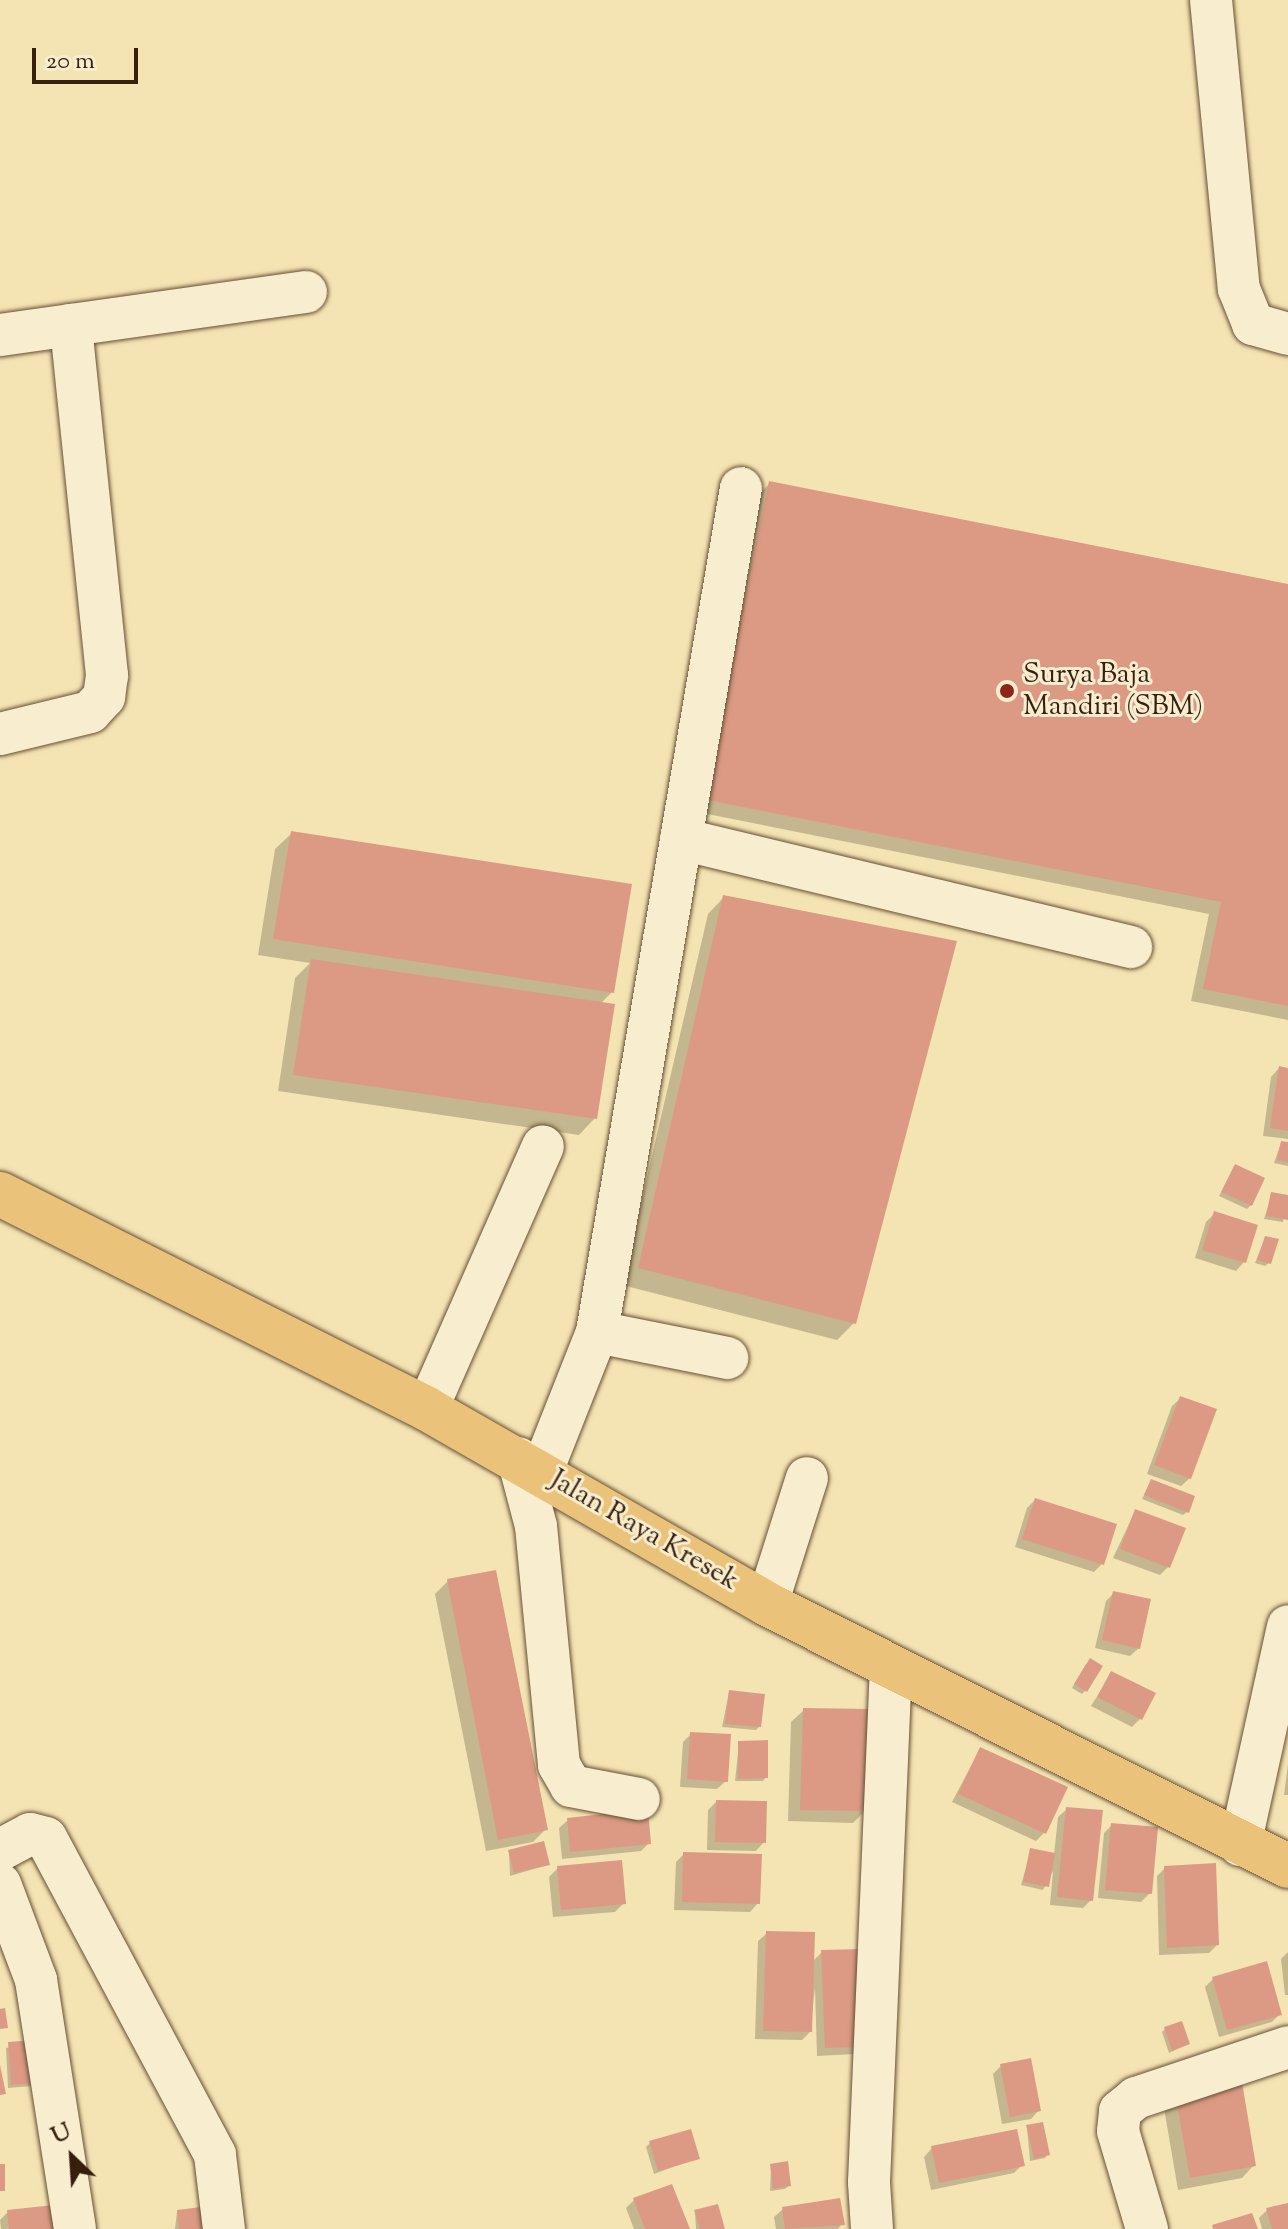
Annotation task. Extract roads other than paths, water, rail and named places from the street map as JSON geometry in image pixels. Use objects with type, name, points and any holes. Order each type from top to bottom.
[{"type":"main road","name":"Jalan Raya Kresek","points":[[0,1194],[427,1409],[530,1465],[767,1604],[1240,1845],[1288,1866]]},
{"type":"street","points":[[1211,0],[1239,289],[1253,324],[1288,334]]},
{"type":"street","points":[[0,335],[306,292]]},
{"type":"street","points":[[0,734],[90,712],[104,697],[107,675],[71,325]]},
{"type":"street","points":[[639,1799],[571,1786],[559,1765],[530,1465],[597,1332],[741,488]]},
{"type":"street","points":[[681,839],[1131,947]]},
{"type":"street","points":[[427,1409],[543,1146]]},
{"type":"street","points":[[597,1332],[727,1358]]},
{"type":"street","points":[[767,1604],[807,1478]]},
{"type":"street","points":[[1240,1845],[1288,1626]]},
{"type":"street","points":[[872,2229],[869,2182],[891,1666]]},
{"type":"street","points":[[0,1850],[30,1834],[46,1838],[215,2155],[224,2229]]},
{"type":"street","points":[[0,1884],[18,1983],[75,2229]]},
{"type":"street","points":[[1147,2229],[1118,2131],[1120,2111],[1136,2098],[1288,2047]]},
{"type":"place","name":"Surya Baja Mandiri (SBM)","points":[[1007,691]]}]
